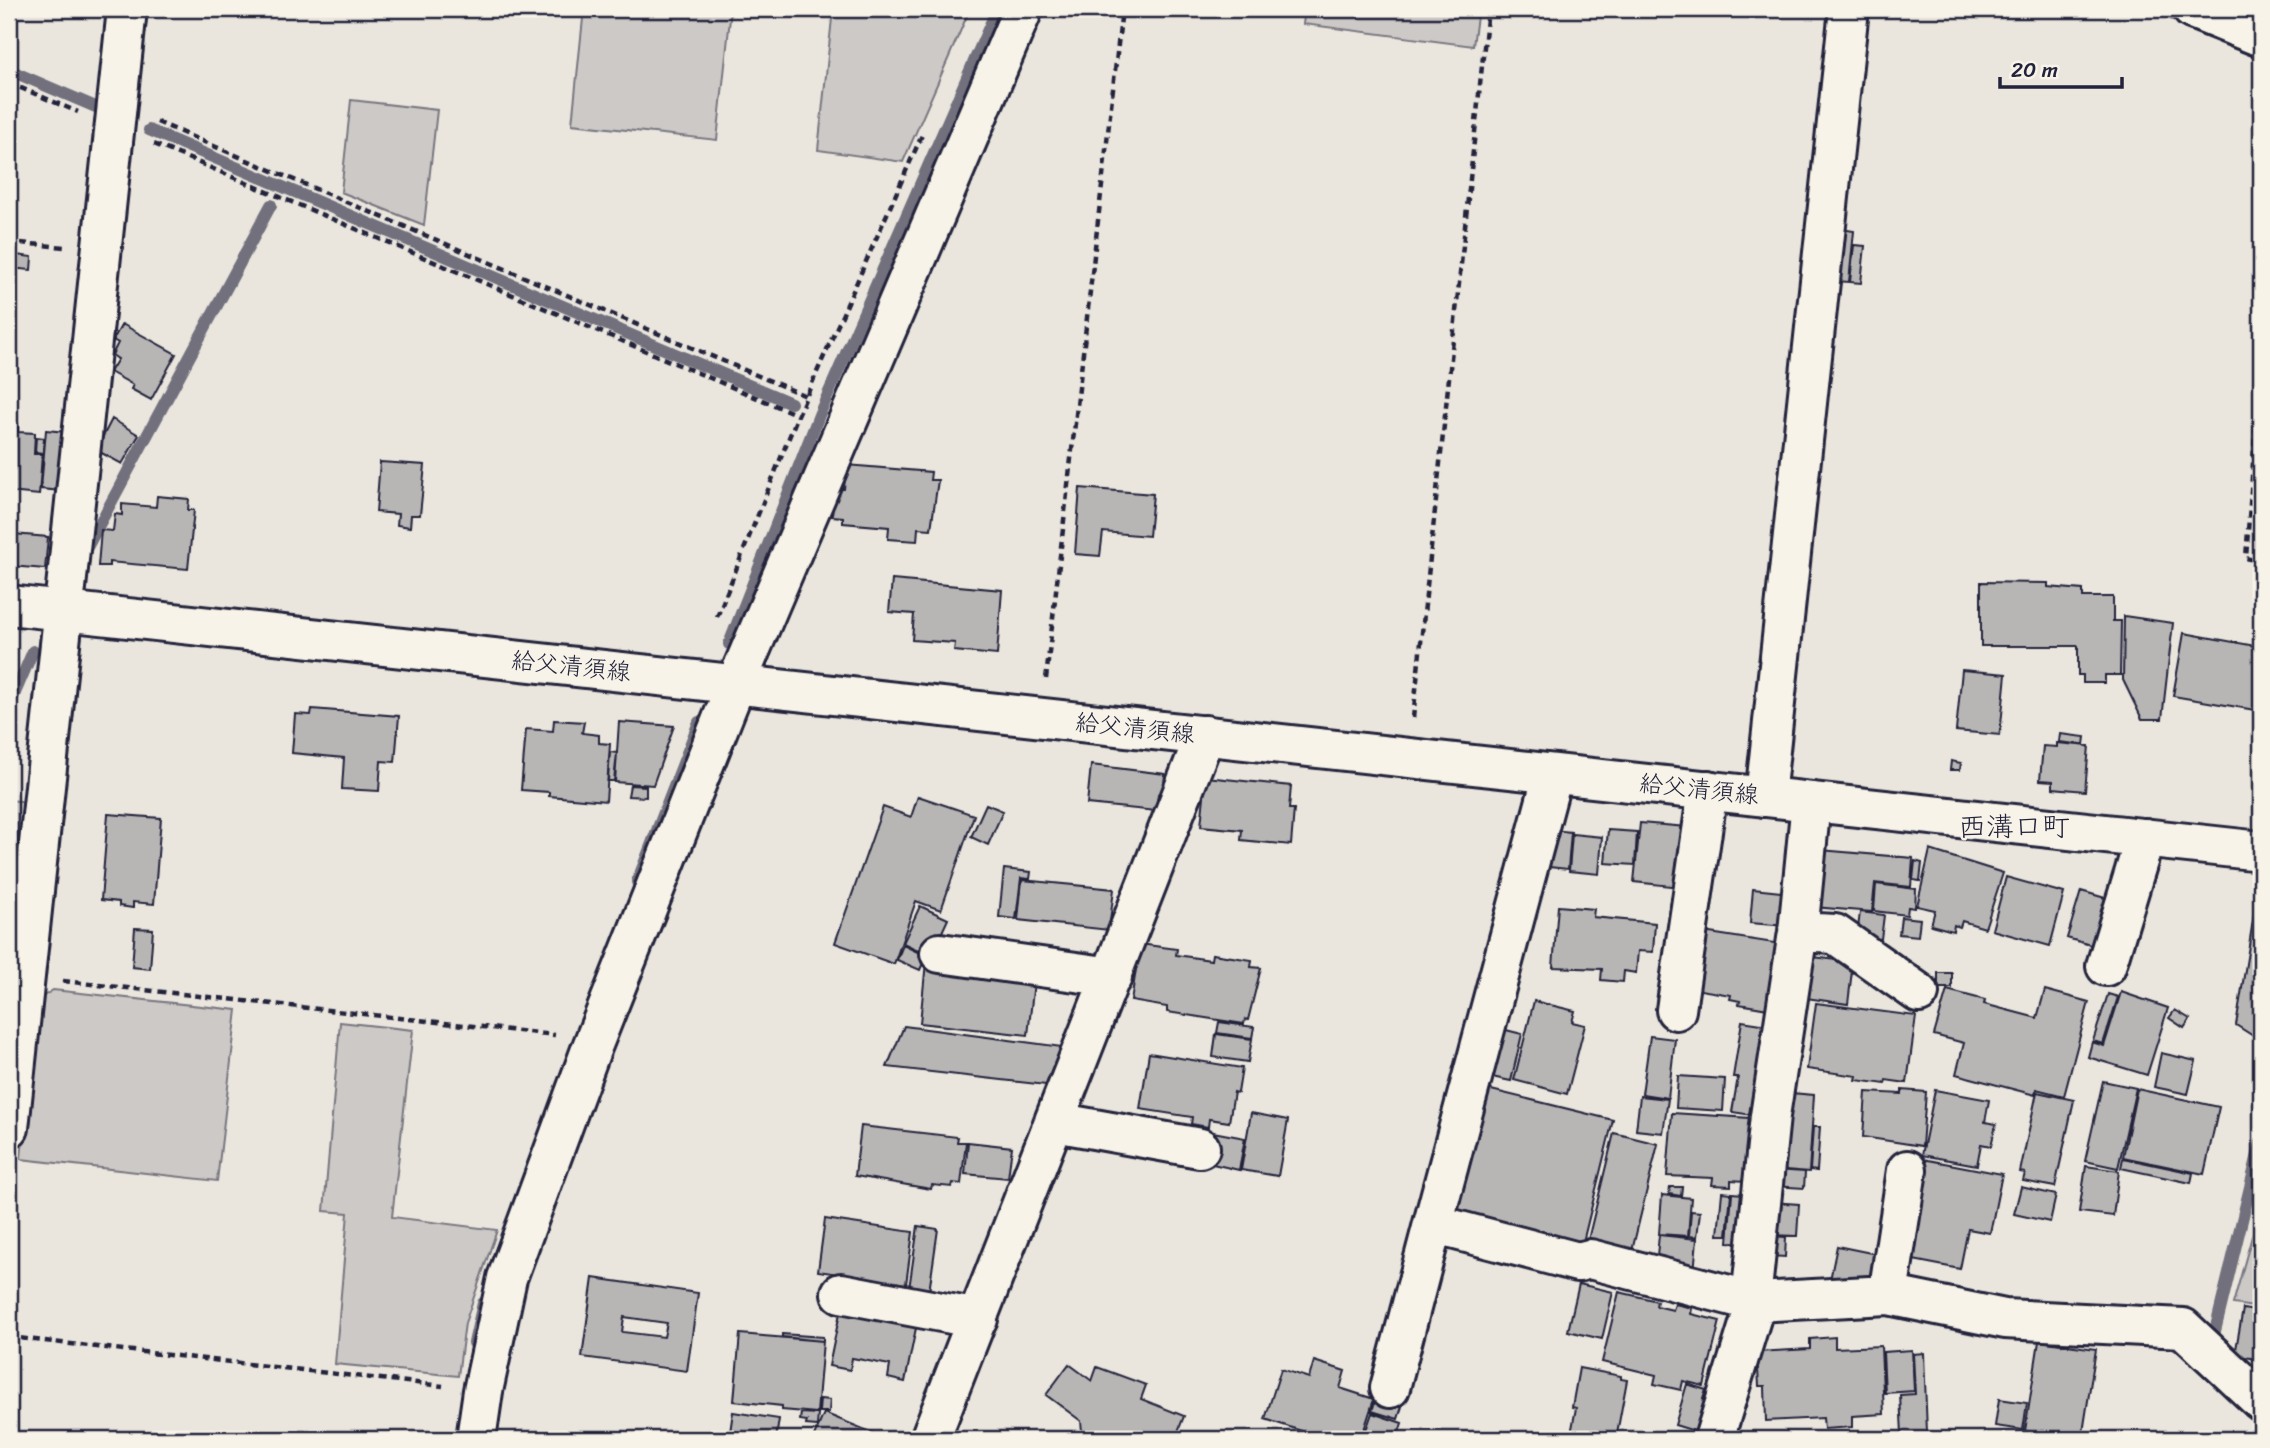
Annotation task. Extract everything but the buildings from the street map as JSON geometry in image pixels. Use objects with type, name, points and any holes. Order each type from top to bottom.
[{"type":"street","points":[[9,1128],[127,9]]},
{"type":"street","points":[[476,1439],[482,1391],[507,1278],[593,1046],[736,684],[1023,9]]},
{"type":"street","points":[[1765,797],[1849,9]]},
{"type":"street","points":[[2192,9],[2261,37]]},
{"type":"street","name":"給父清須線","points":[[9,605],[2261,851]]},
{"type":"street","points":[[930,1439],[1205,735]]},
{"type":"street","points":[[1390,1388],[1553,774]]},
{"type":"street","points":[[1675,1010],[1708,790]]},
{"type":"street","points":[[1714,1439],[1753,1301],[1770,1116],[1798,932],[1811,802]]},
{"type":"street","points":[[2106,966],[2145,838]]},
{"type":"street","points":[[1798,932],[1835,934],[1919,993]]},
{"type":"street","points":[[940,953],[1112,977]]},
{"type":"street","points":[[1055,1122],[1200,1148]]},
{"type":"street","points":[[1888,1295],[1907,1170]]},
{"type":"street","points":[[1433,1224],[1578,1262],[1590,1259],[1753,1301],[1888,1295],[2005,1319],[2183,1328],[2261,1401]]},
{"type":"street","points":[[841,1293],[978,1319]]},
{"type":"path","points":[[1042,718],[1122,9]]},
{"type":"path","points":[[1408,758],[1488,9]]},
{"type":"path","points":[[9,83],[116,116],[806,396]]},
{"type":"path","points":[[116,116],[798,415]]},
{"type":"path","points":[[692,679],[806,396],[922,134]]},
{"type":"path","points":[[9,242],[102,251]]},
{"type":"path","points":[[2261,355],[2246,558],[2261,562]]},
{"type":"path","points":[[25,977],[556,1035],[593,1046]]},
{"type":"path","points":[[9,1337],[482,1391]]},
{"type":"shaded area","points":[[584,9],[731,9],[717,140],[572,124]]},
{"type":"shaded area","points":[[833,9],[970,9],[903,162],[818,150]]},
{"type":"shaded area","points":[[1305,9],[1478,9],[1473,46],[1303,24]]},
{"type":"shaded area","points":[[351,100],[437,110],[424,225],[341,192]]},
{"type":"shaded area","points":[[9,800],[29,802],[9,955]]},
{"type":"shaded area","points":[[53,990],[237,1010],[217,1181],[21,1159],[36,1001]]},
{"type":"shaded area","points":[[340,1022],[413,1030],[392,1217],[497,1230],[465,1323],[458,1376],[335,1364],[348,1213],[324,1211]]},
{"type":"shaded area","points":[[2261,1204],[2261,1308],[2233,1304]]},
{"type":"waterway","points":[[729,644],[819,415],[997,9]]},
{"type":"waterway","points":[[2158,9],[2189,21]]},
{"type":"waterway","points":[[9,70],[98,108]]},
{"type":"waterway","points":[[149,130],[791,403]]},
{"type":"waterway","points":[[84,553],[271,205]]},
{"type":"waterway","points":[[9,707],[33,651]]},
{"type":"waterway","points":[[637,882],[699,722]]},
{"type":"waterway","points":[[2215,1331],[2261,1142]]},
{"type":"waterway","points":[[474,1343],[483,1303]]},
{"type":"district","name":"西溝口町","points":[[2014,826]]}]
